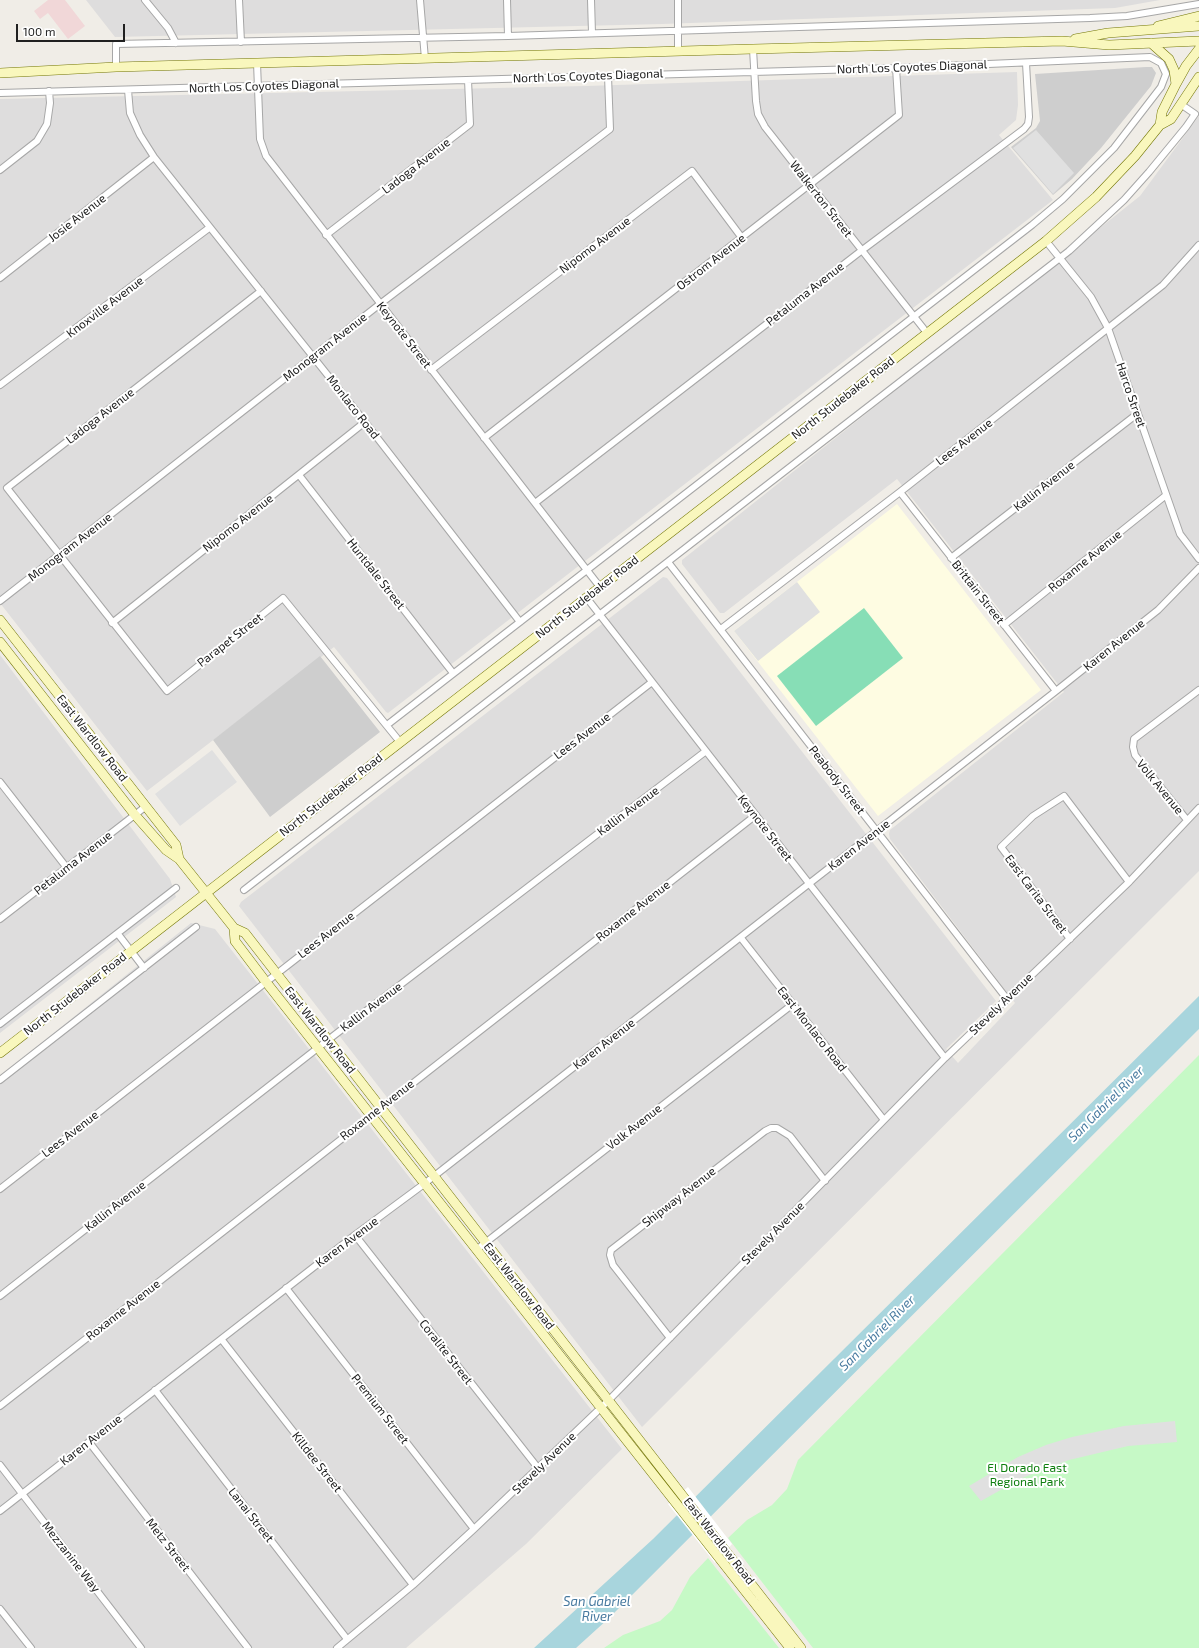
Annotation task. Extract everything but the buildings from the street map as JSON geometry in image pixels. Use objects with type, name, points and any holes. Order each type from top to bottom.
[{"type":"main road","points":[[1140,30],[1199,16]]},
{"type":"main road","name":"North Los Coyotes Diagonal","points":[[1062,41],[1108,33],[1199,26]]},
{"type":"main road","name":"North Los Coyotes Diagonal","points":[[0,73],[116,67],[753,49],[1062,41],[1109,45],[1199,41]]},
{"type":"main road","points":[[1151,43],[1169,59],[1174,70],[1176,84]]},
{"type":"main road","name":"North Studebaker Road","points":[[1160,125],[1162,112],[1176,84],[1186,66],[1199,49]]},
{"type":"main road","name":"North Studebaker Road","points":[[0,1053],[1046,241],[1080,212],[1115,178],[1160,125],[1171,119],[1199,77]]},
{"type":"main road","name":"East Wardlow Road","points":[[0,620],[176,845],[179,859]]},
{"type":"main road","name":"East Wardlow Road","points":[[0,642],[135,815],[166,850],[179,859],[234,928],[245,933],[609,1400],[678,1496],[720,1558],[790,1648]]},
{"type":"main road","name":"East Wardlow Road","points":[[234,928],[235,941],[424,1184],[601,1408],[729,1553],[801,1648]]},
{"type":"street","points":[[146,0],[168,28],[176,43]]},
{"type":"street","points":[[239,0],[242,42]]},
{"type":"street","points":[[420,0],[425,59]]},
{"type":"street","points":[[507,0],[508,36]]},
{"type":"street","points":[[591,0],[592,33]]},
{"type":"street","points":[[678,0],[678,52]]},
{"type":"street","points":[[116,67],[116,44],[242,42],[423,36],[508,36],[1090,18],[1127,16],[1199,4]]},
{"type":"street","name":"Walkerton Street","points":[[753,49],[758,114],[764,127],[926,333]]},
{"type":"street","name":"North Los Coyotes Diagonal","points":[[0,93],[896,68],[1150,57],[1162,63],[1166,74]]},
{"type":"street","name":"Keynote Street","points":[[257,63],[260,139],[266,156],[600,586]]},
{"type":"street","name":"Petaluma Avenue","points":[[535,503],[861,250],[1024,129],[1028,124],[1030,117],[1026,63]]},
{"type":"street","name":"Ostrom Avenue","points":[[484,438],[899,115],[896,68]]},
{"type":"street","name":"North Studebaker Road","points":[[387,725],[1032,225],[1075,189],[1114,148],[1138,120],[1161,87],[1166,74]]},
{"type":"street","name":"Monogram Avenue","points":[[0,601],[380,304],[610,129],[608,76]]},
{"type":"street","name":"Ladoga Avenue","points":[[326,235],[470,124],[468,80]]},
{"type":"street","name":"Monlaco Road","points":[[128,90],[130,114],[140,135],[154,157],[365,422],[520,622]]},
{"type":"street","points":[[0,170],[37,140],[46,124],[50,103],[49,91]]},
{"type":"street","name":"North Studebaker Road","points":[[244,890],[1059,259],[1124,200],[1167,150],[1195,114],[1182,104]]},
{"type":"street","name":"Josie Avenue","points":[[0,278],[154,157]]},
{"type":"street","name":"Nipomo Avenue","points":[[431,370],[692,171],[742,238]]},
{"type":"street","name":"Knoxville Avenue","points":[[0,386],[209,228]]},
{"type":"street","name":"Harco Street","points":[[1046,241],[1091,297],[1108,328],[1165,496],[1180,534],[1199,559]]},
{"type":"street","name":"Lees Avenue","points":[[721,629],[900,492],[1163,285],[1199,245]]},
{"type":"street","name":"Ladoga Avenue","points":[[59,556],[7,488],[260,291]]},
{"type":"street","name":"Kallin Avenue","points":[[951,558],[1137,414]]},
{"type":"street","name":"Nipomo Avenue","points":[[112,623],[365,422]]},
{"type":"street","name":"Huntdale Street","points":[[299,475],[453,673]]},
{"type":"street","name":"Brittain Street","points":[[900,492],[1056,691]]},
{"type":"street","name":"Roxanne Avenue","points":[[1004,625],[1165,496]]},
{"type":"street","name":"Parapet Street","points":[[59,556],[167,691],[283,598],[400,742]]},
{"type":"street","name":"Peabody Street","points":[[668,562],[1007,998]]},
{"type":"street","name":"Karen Avenue","points":[[0,1511],[154,1390],[222,1340],[286,1288],[424,1184],[877,832],[1158,610],[1199,568]]},
{"type":"street","name":"Keynote Street","points":[[586,597],[945,1058]]},
{"type":"street","name":"Lees Avenue","points":[[0,1189],[652,682]]},
{"type":"street","name":"Volk Avenue","points":[[1187,820],[1135,755],[1133,747],[1134,739],[1199,690]]},
{"type":"street","name":"Kallin Avenue","points":[[0,1296],[328,1040],[706,752]]},
{"type":"street","points":[[0,782],[66,868]]},
{"type":"street","name":"East Carita Street","points":[[1070,939],[1000,847],[1033,816],[1064,796],[1129,882]]},
{"type":"street","name":"Petaluma Avenue","points":[[0,919],[146,807]]},
{"type":"street","name":"Stevely Avenue","points":[[337,1648],[413,1585],[601,1408],[945,1058],[1129,882],[1199,808]]},
{"type":"street","name":"Roxanne Avenue","points":[[0,1406],[756,815]]},
{"type":"street","name":"North Studebaker Road","points":[[0,1024],[176,888]]},
{"type":"street","name":"North Studebaker Road","points":[[0,1080],[196,927]]},
{"type":"street","points":[[118,934],[144,968]]},
{"type":"street","name":"East Monlaco Road","points":[[741,938],[884,1120]]},
{"type":"street","name":"Volk Avenue","points":[[476,1250],[793,1004]]},
{"type":"street","name":"Shipway Avenue","points":[[670,1338],[613,1265],[610,1255],[611,1250],[765,1131],[771,1128],[777,1128],[790,1136],[825,1181]]},
{"type":"street","name":"Coralite Street","points":[[355,1235],[538,1468]]},
{"type":"street","name":"Premium Street","points":[[286,1288],[474,1529]]},
{"type":"street","name":"Killdee Street","points":[[222,1340],[413,1585]]},
{"type":"street","name":"Lanai Street","points":[[154,1390],[347,1639]]},
{"type":"street","name":"Metz Street","points":[[89,1442],[248,1648]]},
{"type":"street","name":"Mezzanine Way","points":[[0,1465],[141,1648]]},
{"type":"street","points":[[0,1609],[2,1617],[31,1648]]},
{"type":"shaded area","points":[[48,0],[65,0],[85,26],[68,39],[48,13],[40,19],[34,11]]},
{"type":"shaded area","points":[[86,0],[1160,0],[1115,8],[662,24],[115,37]]},
{"type":"shaded area","points":[[1152,67],[1156,73],[1151,86],[1101,148],[1072,179],[1053,195],[1011,147],[1036,128],[1040,121],[1035,74]]},
{"type":"shaded area","points":[[1017,72],[1018,105],[1016,120],[999,135],[1053,200],[388,713],[334,647],[147,791],[0,603],[0,99],[586,86]]},
{"type":"shaded area","points":[[1199,116],[1199,871],[642,1427],[239,906],[241,902],[663,577],[667,578],[996,1001],[946,1049],[958,1063],[1015,1003],[890,839],[890,830],[1064,692],[897,479],[724,613],[720,613],[682,564],[682,560],[1140,196]]},
{"type":"shaded area","points":[[1036,130],[1074,173],[1053,194],[1013,148]]},
{"type":"shaded area","points":[[897,504],[1041,690],[878,816],[734,631]]},
{"type":"shaded area","points":[[797,582],[820,612],[758,661],[734,631]]},
{"type":"shaded area","points":[[0,655],[170,879],[176,897],[0,1033]]},
{"type":"shaded area","points":[[320,656],[380,732],[270,817],[213,740]]},
{"type":"shaded area","points":[[212,750],[237,782],[180,826],[155,794]]},
{"type":"shaded area","points":[[191,923],[215,929],[622,1449],[526,1544],[406,1648],[0,1648],[0,1076]]},
{"type":"shaded area","points":[[1175,1421],[1177,1442],[1128,1446],[1069,1460],[1022,1478],[981,1501],[969,1486],[1018,1457],[1046,1445],[1072,1437],[1124,1426]]},
{"type":"green space","points":[[864,608],[903,658],[816,726],[777,676]]},
{"type":"green space","name":"El Dorado East Regional Park","points":[[1199,1055],[1199,1648],[813,1648],[728,1538],[747,1520],[772,1505],[787,1489],[798,1460]]},
{"type":"green space","points":[[708,1558],[779,1648],[604,1648],[623,1635],[660,1621],[672,1610],[690,1577]]},
{"type":"water","name":"San Gabriel River","points":[[1199,996],[1199,1029],[608,1619],[576,1648],[534,1648],[653,1539]]},
{"type":"pier","points":[[688,1487],[732,1544],[715,1563],[668,1504]]}]
